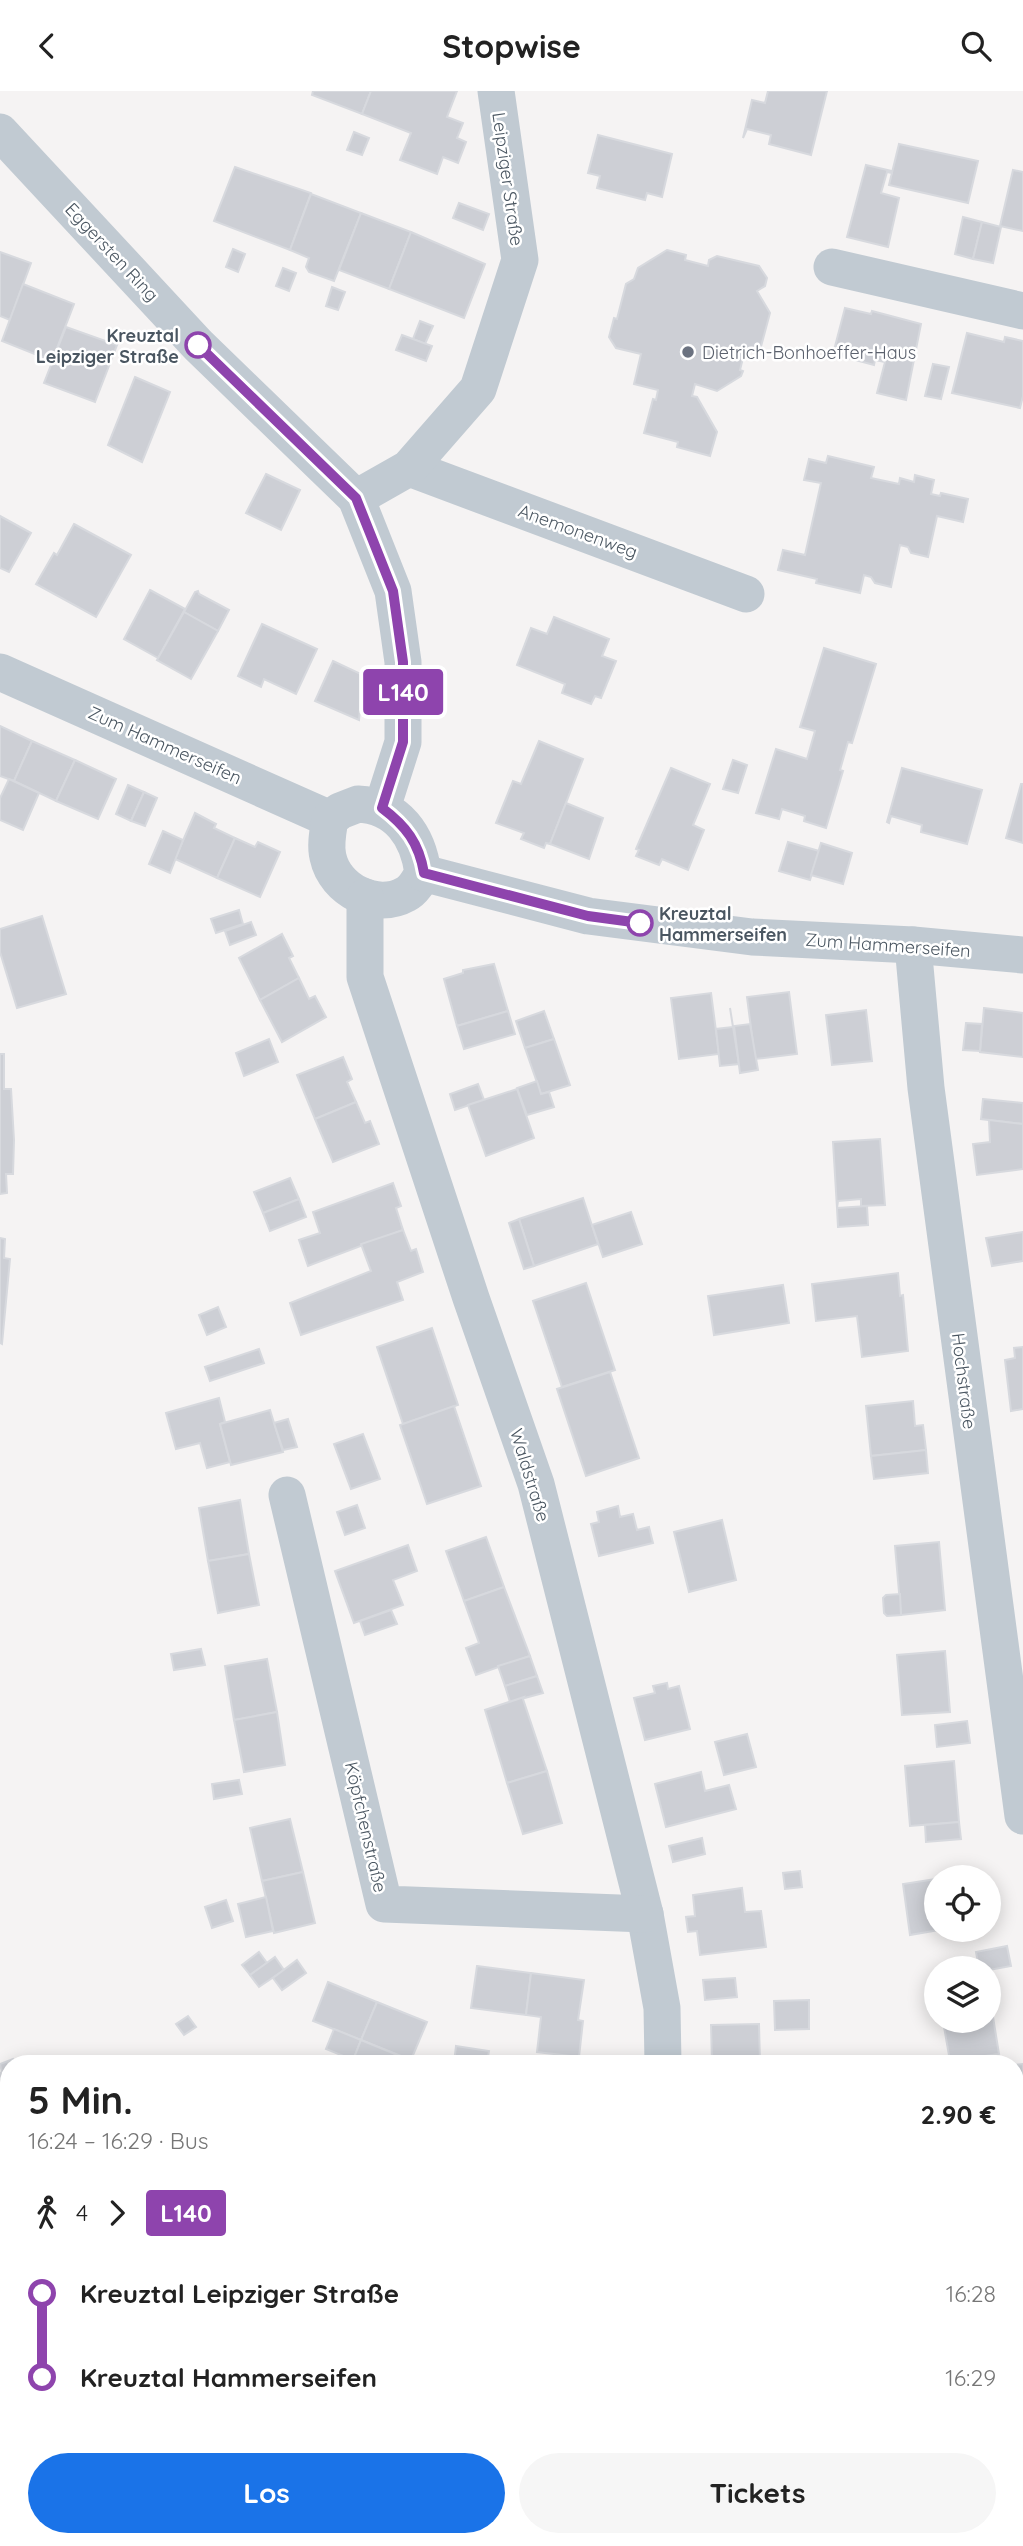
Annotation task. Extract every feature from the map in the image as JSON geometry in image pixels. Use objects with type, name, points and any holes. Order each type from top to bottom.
[{"type":"street","name":"Leipziger Straße","points":[[356,498],[409,468],[478,389],[520,260],[496,91]]},
{"type":"street","name":"Eggersten Ring","points":[[0,132],[198,345],[356,498],[393,591],[403,662],[403,742],[382,808]]},
{"type":"street","points":[[832,267],[1023,311]]},
{"type":"street","name":"Anemonenweg","points":[[409,468],[746,594]]},
{"type":"street","name":"Zum Hammerseifen","points":[[0,672],[330,819]]},
{"type":"street","points":[[358,804],[382,808],[411,835],[420,854],[424,873],[406,895],[385,900],[351,892],[334,873],[328,857],[327,837],[330,819],[340,811],[358,804]]},
{"type":"street","name":"Zum Hammerseifen","points":[[424,873],[588,916],[752,937],[913,944],[1023,955]]},
{"type":"street","name":"Waldstraße","points":[[365,897],[365,977],[471,1298],[536,1484],[645,1914],[662,2008],[663,2055]]},
{"type":"street","name":"Hochstraße","points":[[913,944],[926,1088],[1023,1816]]},
{"type":"street","name":"Köpfchenstraße","points":[[287,1495],[384,1904],[645,1914]]},
{"type":"building","points":[[313,91],[371,91],[362,114],[312,95]]},
{"type":"building","points":[[371,91],[457,91],[447,117],[463,123],[457,138],[466,142],[458,163],[443,157],[437,174],[400,160],[411,133],[362,114]]},
{"type":"building","points":[[768,91],[827,91],[811,155],[769,144],[771,135],[747,129],[743,138],[752,100],[765,103]]},
{"type":"building","points":[[354,132],[369,138],[362,155],[347,150]]},
{"type":"building","points":[[598,135],[672,154],[662,197],[647,193],[645,200],[597,188],[600,176],[588,173]]},
{"type":"building","points":[[899,144],[978,161],[968,203],[889,185]]},
{"type":"building","points":[[866,165],[892,171],[887,172],[881,193],[899,198],[888,247],[847,237]]},
{"type":"building","points":[[235,167],[311,193],[290,250],[214,221]]},
{"type":"building","points":[[1013,170],[1023,172],[1023,231],[1000,226]]},
{"type":"building","points":[[311,194],[361,213],[334,281],[309,272],[306,267],[309,258],[290,250]]},
{"type":"building","points":[[459,203],[489,214],[483,230],[453,218]]},
{"type":"building","points":[[361,213],[411,232],[389,289],[339,270]]},
{"type":"building","points":[[963,217],[982,222],[973,259],[955,254]]},
{"type":"building","points":[[982,222],[1001,227],[993,263],[973,259]]},
{"type":"building","points":[[411,232],[485,264],[464,318],[389,289]]},
{"type":"building","points":[[233,249],[245,254],[238,272],[226,267]]},
{"type":"building","name":"Dietrich-Bonhoeffer-Haus","points":[[667,250],[686,255],[685,260],[708,266],[709,260],[717,256],[759,266],[767,278],[765,286],[757,291],[770,313],[759,354],[745,350],[741,376],[717,391],[695,384],[692,396],[697,397],[717,432],[710,456],[677,447],[678,442],[644,433],[658,390],[634,384],[641,354],[616,348],[609,337],[614,318],[617,319],[626,284],[634,279],[638,268]]},
{"type":"building","points":[[0,252],[31,263],[10,320],[0,316]]},
{"type":"building","points":[[283,268],[296,273],[289,291],[276,286]]},
{"type":"building","points":[[23,284],[74,304],[52,361],[2,341]]},
{"type":"building","points":[[332,287],[345,292],[338,310],[326,306]]},
{"type":"building","points":[[845,308],[871,314],[872,311],[921,324],[906,400],[877,393],[885,362],[875,360],[874,365],[833,354]]},
{"type":"building","points":[[420,321],[433,326],[425,344],[413,339]]},
{"type":"building","points":[[66,327],[117,345],[95,402],[44,383]]},
{"type":"building","points":[[967,333],[1004,342],[1005,337],[1023,341],[1023,396],[1020,408],[952,393]]},
{"type":"building","points":[[402,335],[432,346],[426,361],[396,350]]},
{"type":"building","points":[[933,364],[949,367],[941,399],[925,396]]},
{"type":"building","points":[[135,377],[170,392],[142,462],[108,445]]},
{"type":"building","points":[[828,456],[874,467],[871,478],[899,484],[900,478],[914,482],[915,475],[934,480],[931,494],[940,496],[941,493],[968,499],[963,522],[937,516],[928,557],[911,553],[908,547],[900,545],[891,587],[875,583],[871,577],[864,575],[860,593],[816,583],[817,579],[778,570],[783,550],[805,555],[821,483],[804,480],[809,459],[826,463]]},
{"type":"building","points":[[266,474],[300,490],[281,530],[246,513]]},
{"type":"building","points":[[0,516],[31,533],[9,572],[0,568]]},
{"type":"building","points":[[74,524],[131,555],[96,617],[36,584],[54,553],[57,555]]},
{"type":"building","points":[[150,590],[185,609],[158,658],[124,639]]},
{"type":"building","points":[[198,591],[229,610],[218,631],[184,612]]},
{"type":"building","points":[[184,612],[218,631],[191,679],[157,660]]},
{"type":"building","points":[[554,617],[609,639],[602,656],[616,661],[601,698],[595,696],[591,704],[562,693],[565,684],[517,665],[531,628],[547,634]]},
{"type":"building","points":[[262,624],[317,649],[296,694],[264,679],[261,687],[238,676]]},
{"type":"building","points":[[824,648],[876,664],[852,743],[848,742],[840,770],[843,771],[826,828],[804,821],[805,816],[782,809],[779,819],[756,813],[776,749],[807,759],[815,731],[800,727]]},
{"type":"building","points":[[333,661],[363,675],[359,720],[315,701]]},
{"type":"building","points":[[0,726],[32,741],[14,781],[0,776]]},
{"type":"building","points":[[32,741],[75,760],[56,801],[14,781]]},
{"type":"building","points":[[539,741],[583,759],[550,844],[546,843],[544,848],[521,839],[524,833],[496,823],[513,781],[521,784]]},
{"type":"building","points":[[75,760],[116,779],[98,819],[56,801]]},
{"type":"building","points":[[733,760],[747,765],[738,793],[723,789]]},
{"type":"building","points":[[671,768],[710,784],[693,825],[704,830],[688,870],[662,859],[659,865],[636,856],[639,850],[636,849]]},
{"type":"building","points":[[902,768],[982,790],[967,844],[921,832],[922,825],[891,816],[889,823],[887,822]]},
{"type":"building","points":[[9,779],[39,793],[23,830],[0,820],[0,798]]},
{"type":"building","points":[[1023,784],[1023,843],[1006,838]]},
{"type":"building","points":[[128,785],[144,792],[131,821],[116,814]]},
{"type":"building","points":[[144,792],[157,798],[145,826],[131,821]]},
{"type":"building","points":[[566,803],[603,818],[589,859],[550,844]]},
{"type":"building","points":[[195,813],[216,824],[214,828],[235,838],[217,878],[175,859]]},
{"type":"building","points":[[163,831],[183,840],[170,873],[149,864]]},
{"type":"building","points":[[235,838],[255,847],[258,842],[280,852],[260,897],[217,878]]},
{"type":"building","points":[[788,842],[819,851],[810,880],[779,871]]},
{"type":"building","points":[[821,843],[852,853],[843,884],[811,875]]},
{"type":"building","points":[[239,910],[243,924],[216,933],[211,919]]},
{"type":"building","points":[[42,916],[66,994],[17,1008],[0,952],[0,929]]},
{"type":"building","points":[[251,922],[256,935],[230,945],[225,931]]},
{"type":"building","points":[[282,934],[293,956],[289,958],[299,978],[260,1000],[239,958]]},
{"type":"building","points":[[494,964],[508,1011],[457,1026],[444,979],[463,973],[463,970]]},
{"type":"building","points":[[299,978],[309,999],[315,996],[326,1017],[282,1042],[260,1000]]},
{"type":"building","points":[[789,992],[797,1054],[755,1059],[747,997]]},
{"type":"building","points":[[711,993],[719,1054],[679,1059],[671,998]]},
{"type":"building","points":[[730,1008],[739,1064],[720,1066],[716,1029],[733,1027]]},
{"type":"building","points":[[984,1008],[1023,1013],[1023,1057],[980,1052]]},
{"type":"building","points":[[866,1010],[872,1061],[832,1065],[826,1015]]},
{"type":"building","points":[[508,1011],[515,1034],[464,1049],[457,1026]]},
{"type":"building","points":[[544,1011],[554,1039],[525,1048],[516,1021]]},
{"type":"building","points":[[966,1023],[982,1024],[980,1051],[963,1050]]},
{"type":"building","points":[[750,1024],[758,1070],[740,1073],[734,1026]]},
{"type":"building","points":[[269,1039],[278,1062],[244,1076],[236,1053]]},
{"type":"building","points":[[554,1039],[570,1085],[541,1094],[525,1048]]},
{"type":"building","points":[[0,1054],[4,1054],[4,1089],[11,1089],[14,1140],[13,1174],[6,1174],[7,1193],[0,1194]]},
{"type":"building","points":[[343,1057],[352,1079],[347,1082],[356,1102],[315,1119],[297,1075]]},
{"type":"building","points":[[537,1081],[541,1094],[549,1092],[554,1107],[527,1115],[517,1088]]},
{"type":"building","points":[[478,1084],[484,1100],[455,1110],[450,1094]]},
{"type":"building","points":[[517,1089],[534,1138],[486,1156],[468,1105]]},
{"type":"building","points":[[983,1099],[1023,1103],[1023,1124],[981,1119]]},
{"type":"building","points":[[356,1102],[365,1123],[370,1121],[379,1144],[333,1162],[315,1119]]},
{"type":"building","points":[[989,1120],[1023,1124],[1023,1169],[977,1175],[973,1144],[990,1142]]},
{"type":"building","points":[[880,1139],[885,1205],[861,1206],[861,1199],[838,1201],[837,1208],[833,1142]]},
{"type":"building","points":[[290,1178],[299,1199],[263,1213],[254,1192]]},
{"type":"building","points":[[393,1183],[401,1206],[396,1208],[403,1230],[308,1266],[299,1240],[320,1233],[313,1212]]},
{"type":"building","points":[[583,1198],[598,1244],[534,1266],[519,1219]]},
{"type":"building","points":[[299,1199],[306,1217],[270,1231],[263,1213]]},
{"type":"building","points":[[867,1206],[868,1225],[838,1227],[837,1208]]},
{"type":"building","points":[[631,1212],[642,1244],[603,1257],[592,1225]]},
{"type":"building","points":[[519,1219],[534,1266],[524,1269],[509,1223]]},
{"type":"building","points":[[403,1230],[411,1251],[416,1249],[423,1272],[397,1282],[403,1300],[301,1335],[290,1303],[371,1271],[361,1244]]},
{"type":"building","points":[[1023,1232],[1023,1261],[992,1266],[986,1238]]},
{"type":"building","points":[[0,1238],[5,1239],[4,1258],[10,1259],[2,1344],[0,1343]]},
{"type":"building","points":[[898,1273],[900,1296],[903,1295],[908,1351],[862,1357],[857,1316],[816,1321],[812,1284]]},
{"type":"building","points":[[586,1283],[615,1370],[562,1387],[533,1301]]},
{"type":"building","points":[[783,1285],[789,1323],[714,1335],[708,1296]]},
{"type":"building","points":[[218,1307],[226,1327],[207,1335],[199,1315]]},
{"type":"building","points":[[432,1328],[458,1405],[403,1424],[377,1347]]},
{"type":"building","points":[[1023,1347],[1023,1409],[1011,1411],[1005,1360],[1015,1358],[1014,1348]]},
{"type":"building","points":[[259,1349],[264,1363],[210,1381],[205,1367]]},
{"type":"building","points":[[610,1372],[639,1458],[586,1476],[557,1389]]},
{"type":"building","points":[[219,1398],[225,1422],[220,1424],[230,1462],[207,1468],[200,1443],[176,1449],[166,1413]]},
{"type":"building","points":[[913,1401],[915,1426],[923,1425],[926,1450],[871,1456],[866,1406]]},
{"type":"building","points":[[454,1406],[481,1486],[427,1504],[400,1425]]},
{"type":"building","points":[[270,1410],[283,1452],[231,1465],[220,1424]]},
{"type":"building","points":[[288,1419],[297,1447],[283,1450],[274,1423]]},
{"type":"building","points":[[363,1434],[380,1479],[351,1489],[334,1444]]},
{"type":"building","points":[[926,1450],[928,1473],[874,1479],[871,1456]]},
{"type":"building","points":[[240,1500],[249,1554],[208,1561],[199,1508]]},
{"type":"building","points":[[357,1505],[365,1528],[345,1535],[337,1512]]},
{"type":"building","points":[[618,1506],[620,1517],[633,1514],[637,1530],[649,1527],[653,1543],[599,1556],[591,1524],[599,1522],[597,1512]]},
{"type":"building","points":[[722,1520],[736,1580],[689,1592],[674,1532]]},
{"type":"building","points":[[486,1537],[504,1587],[464,1601],[446,1551]]},
{"type":"building","points":[[939,1542],[945,1610],[901,1615],[895,1546]]},
{"type":"building","points":[[408,1545],[417,1571],[393,1580],[403,1605],[354,1623],[335,1571]]},
{"type":"building","points":[[249,1554],[259,1605],[218,1613],[208,1561]]},
{"type":"building","points":[[504,1587],[530,1656],[476,1675],[466,1648],[479,1643],[464,1601]]},
{"type":"building","points":[[900,1594],[901,1615],[887,1616],[884,1613],[883,1598],[886,1595]]},
{"type":"building","points":[[391,1610],[397,1624],[365,1635],[360,1621]]},
{"type":"building","points":[[201,1649],[205,1665],[174,1670],[171,1654]]},
{"type":"building","points":[[945,1651],[950,1712],[902,1715],[897,1655]]},
{"type":"building","points":[[530,1656],[537,1676],[505,1686],[498,1666]]},
{"type":"building","points":[[267,1659],[277,1712],[234,1720],[225,1666]]},
{"type":"building","points":[[537,1676],[543,1693],[510,1702],[505,1686]]},
{"type":"building","points":[[667,1683],[668,1689],[679,1686],[690,1729],[645,1740],[634,1698],[655,1693],[653,1686]]},
{"type":"building","points":[[524,1697],[547,1771],[507,1783],[485,1710]]},
{"type":"building","points":[[277,1712],[285,1765],[244,1772],[234,1720]]},
{"type":"building","points":[[967,1721],[970,1743],[937,1747],[935,1725]]},
{"type":"building","points":[[747,1734],[756,1767],[724,1775],[715,1742]]},
{"type":"building","points":[[954,1761],[959,1822],[910,1826],[905,1766]]},
{"type":"building","points":[[547,1771],[562,1823],[523,1834],[507,1783]]},
{"type":"building","points":[[701,1772],[705,1791],[729,1785],[736,1809],[666,1827],[655,1784]]},
{"type":"building","points":[[239,1780],[242,1794],[214,1799],[212,1784]]},
{"type":"building","points":[[290,1819],[303,1872],[262,1881],[250,1828]]},
{"type":"building","points":[[959,1822],[961,1839],[926,1842],[925,1825]]},
{"type":"building","points":[[702,1838],[705,1854],[673,1862],[669,1846]]},
{"type":"building","points":[[800,1871],[802,1887],[785,1889],[783,1873]]},
{"type":"building","points":[[303,1872],[315,1923],[274,1933],[262,1881]]},
{"type":"building","points":[[924,1881],[924,1933],[910,1935],[903,1884]]},
{"type":"building","points":[[742,1888],[745,1912],[761,1911],[766,1947],[700,1955],[697,1931],[688,1932],[686,1917],[695,1916],[693,1895]]},
{"type":"building","points":[[266,1897],[273,1931],[246,1937],[238,1904]]},
{"type":"building","points":[[226,1900],[233,1921],[212,1928],[205,1907]]},
{"type":"building","points":[[1007,1946],[1011,1966],[1001,1968],[1001,1956],[977,1956],[976,1952]]},
{"type":"building","points":[[259,1952],[267,1963],[250,1975],[242,1965]]},
{"type":"building","points":[[275,1957],[284,1970],[259,1987],[250,1975]]},
{"type":"building","points":[[297,1960],[306,1973],[282,1990],[273,1978]]},
{"type":"building","points":[[477,1966],[531,1973],[526,2015],[471,2008]]},
{"type":"building","points":[[531,1973],[584,1980],[578,2020],[583,2021],[579,2055],[537,2052],[541,2017],[526,2015]]},
{"type":"building","points":[[735,1978],[737,1997],[705,2000],[703,1980]]},
{"type":"building","points":[[328,1982],[377,2002],[361,2040],[313,2021]]},
{"type":"building","points":[[809,2000],[809,2029],[775,2030],[774,2001]]},
{"type":"building","points":[[377,2002],[427,2022],[413,2055],[398,2055],[361,2040]]},
{"type":"building","points":[[188,2016],[196,2027],[184,2035],[176,2024]]},
{"type":"building","points":[[759,2024],[760,2055],[712,2055],[711,2025]]},
{"type":"building","points":[[334,2029],[361,2040],[355,2055],[341,2055],[326,2049]]},
{"type":"building","points":[[945,2033],[996,2033],[999,2054],[949,2055]]},
{"type":"building","points":[[361,2040],[395,2054],[395,2055],[355,2055]]},
{"type":"building","points":[[456,2046],[489,2051],[488,2055],[455,2055]]},
{"type":"bus line","name":"L140","points":[[198,345],[356,498],[393,591],[403,662],[403,742],[382,808],[397,819],[411,835],[420,854],[424,873],[588,916],[640,923]]},
{"type":"place","name":"Kreuztal Leipziger Straße","points":[[198,345]]},
{"type":"place","name":"Dietrich-Bonhoeffer-Haus","points":[[688,352]]},
{"type":"place","name":"Kreuztal Hammerseifen","points":[[640,923]]}]
